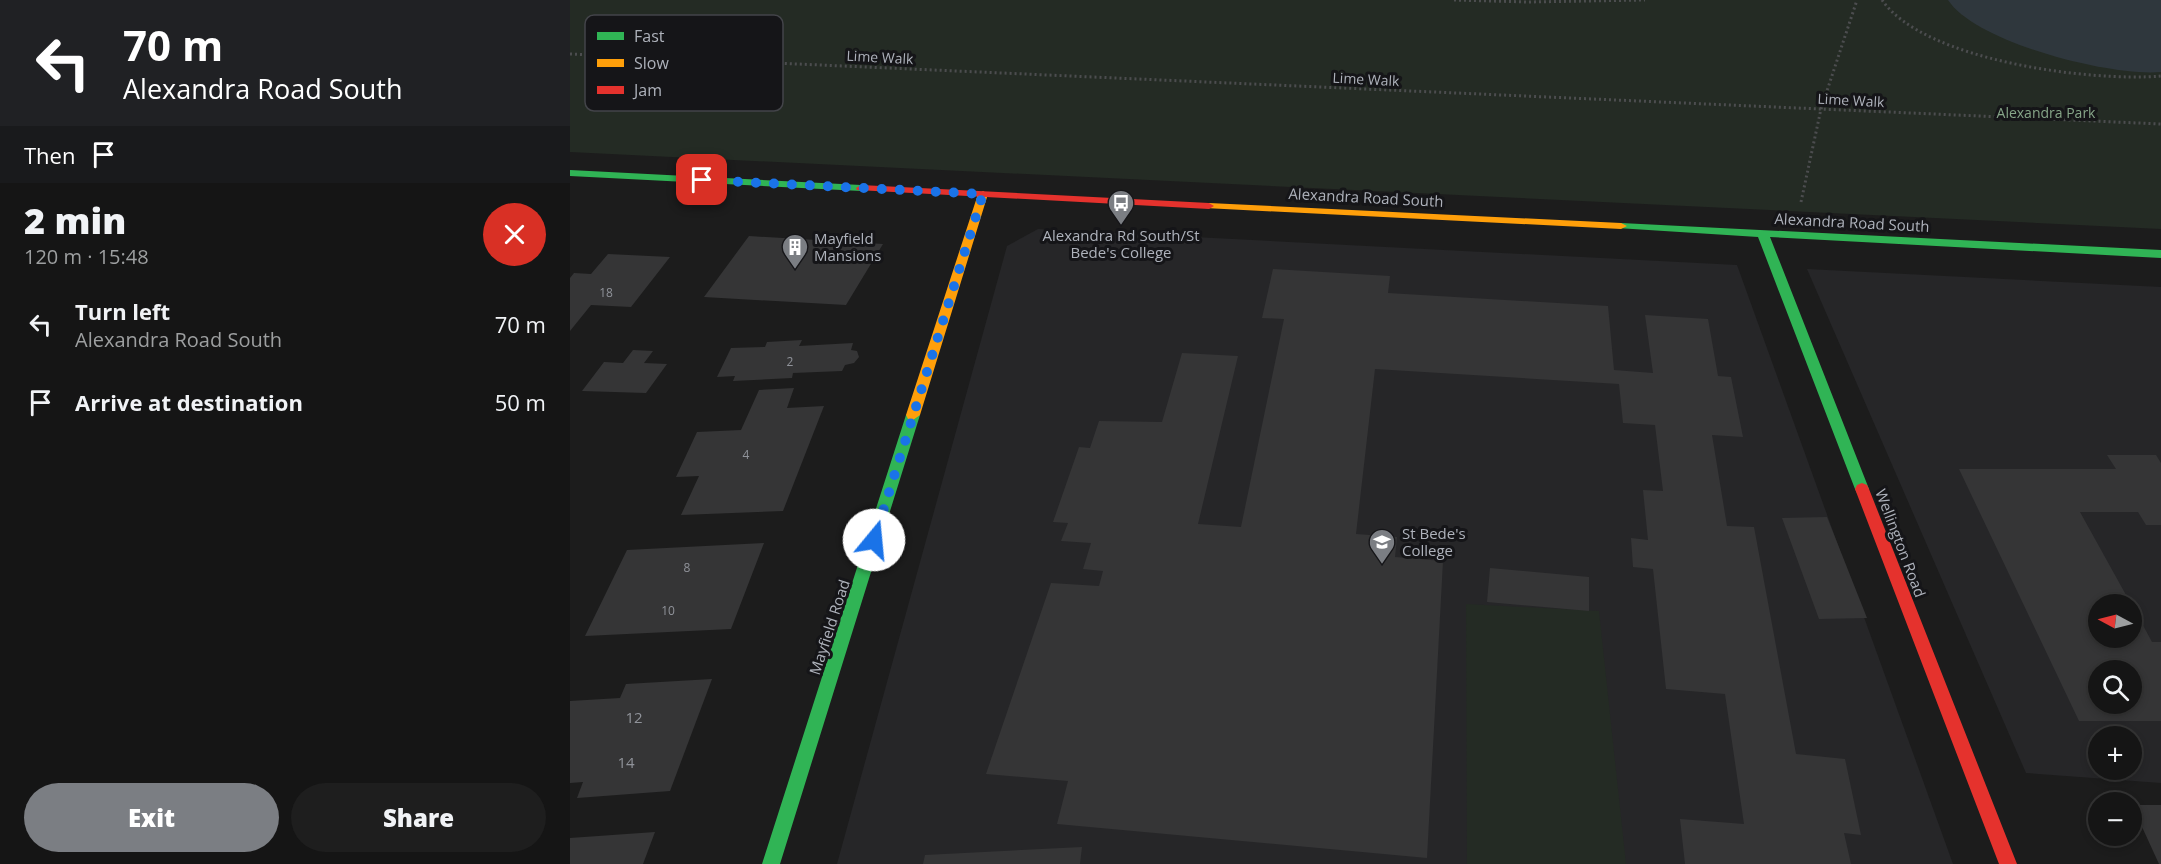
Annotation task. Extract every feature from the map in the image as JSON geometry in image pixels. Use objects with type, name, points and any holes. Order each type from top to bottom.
[{"type":"street","name":"Alexandra Road South","points":[[570,173],[2161,254]]},
{"type":"street","name":"Mayfield Road","points":[[771,864],[983,194]]},
{"type":"street","name":"Wellington Road","points":[[1763,234],[2008,864]]},
{"type":"path","points":[[1454,0],[1528,3],[1645,0]]},
{"type":"path","points":[[1763,234],[1799,210],[1821,110],[1857,0]]},
{"type":"path","points":[[1882,0],[1888,9],[1919,34],[1954,47],[2018,64],[2089,75],[2161,76]]},
{"type":"path","name":"Lime Walk","points":[[570,54],[585,55]]},
{"type":"path","name":"Lime Walk","points":[[783,64],[2161,124]]},
{"type":"shaded area","points":[[1948,0],[2161,0],[2161,72],[2111,69],[2047,54],[1986,30],[1963,16]]},
{"type":"shaded area","name":"St Bede's College","points":[[1038,229],[1737,265],[1953,864],[837,864],[1007,246]]},
{"type":"shaded area","points":[[1807,269],[2161,287],[2161,783],[2120,780],[2142,780],[2142,726],[2088,726],[2088,778],[2026,773]]},
{"type":"green space","name":"Alexandra Park","points":[[570,0],[2161,0],[2161,229],[570,152]]},
{"type":"green space","points":[[1466,604],[1599,611],[1626,864],[1467,864]]},
{"type":"building","name":"Mayfield Mansions","points":[[749,236],[883,244],[846,305],[704,297]]},
{"type":"building","points":[[608,254],[670,257],[631,307],[591,305],[570,331],[570,278],[574,273],[591,274]]},
{"type":"building","points":[[1273,269],[1390,276],[1388,293],[1608,306],[1614,370],[1653,373],[1645,315],[1708,319],[1718,376],[1731,377],[1743,437],[1712,435],[1727,526],[1754,527],[1796,754],[1845,759],[1861,835],[1844,833],[1851,864],[1685,864],[1680,819],[1744,824],[1725,694],[1666,689],[1653,569],[1633,567],[1631,538],[1648,540],[1643,490],[1663,491],[1655,425],[1623,423],[1619,384],[1375,369],[1356,534],[1397,537],[1395,557],[1443,561],[1427,858],[1057,824],[1068,781],[986,774],[1051,583],[1099,586],[1103,571],[1083,569],[1091,543],[1061,541],[1068,523],[1053,522],[1079,447],[1090,448],[1099,421],[1162,422],[1182,353],[1238,356],[1198,524],[1241,527],[1284,319],[1262,318]]},
{"type":"building","points":[[802,340],[799,346],[853,343],[851,350],[857,351],[859,357],[854,363],[845,365],[842,371],[793,373],[792,378],[733,381],[735,376],[717,377],[731,348],[765,347],[767,342]]},
{"type":"building","points":[[633,350],[653,351],[644,363],[667,364],[646,393],[582,391],[604,362],[623,363]]},
{"type":"building","points":[[794,388],[787,408],[824,406],[783,511],[681,515],[699,476],[676,477],[697,432],[741,430],[759,390]]},
{"type":"building","points":[[2107,455],[2156,455],[2161,463],[2161,525],[2146,525],[2138,512],[2080,512],[2125,594],[2088,594],[2088,648],[2142,648],[2142,624],[2152,642],[2161,642],[2161,721],[2079,721],[1959,469],[2116,469]]},
{"type":"building","points":[[1827,517],[1867,618],[1819,619],[1782,518]]},
{"type":"building","points":[[764,543],[731,629],[585,636],[627,550]]},
{"type":"building","points":[[1490,568],[1589,577],[1589,611],[1487,602]]},
{"type":"building","points":[[712,679],[670,791],[577,798],[583,782],[570,783],[570,701],[620,698],[626,684]]},
{"type":"building","points":[[2142,805],[2161,805],[2161,864],[2142,827]]},
{"type":"building","points":[[655,832],[643,864],[570,864],[570,838]]},
{"type":"building","points":[[1082,847],[1080,864],[923,864],[925,855]]},
{"type":"traffic: fast","points":[[570,173],[861,188]]},
{"type":"traffic: fast","points":[[1621,226],[2161,254]]},
{"type":"traffic: fast","points":[[1763,234],[1862,489]]},
{"type":"traffic: fast","points":[[771,864],[913,415]]},
{"type":"traffic: slow","points":[[913,415],[983,194]]},
{"type":"traffic: slow","points":[[1209,206],[1621,226]]},
{"type":"traffic: jam","points":[[861,188],[1209,206]]},
{"type":"traffic: jam","points":[[1862,489],[2008,864]]},
{"type":"place","name":"Alexandra Rd South/St Bede's College","points":[[1121,226]]},
{"type":"place","name":"Mayfield Mansions","points":[[795,270]]},
{"type":"place","name":"St Bede's College","points":[[1382,565]]},
{"type":"route","points":[[702,180],[983,194],[874,540]]}]
